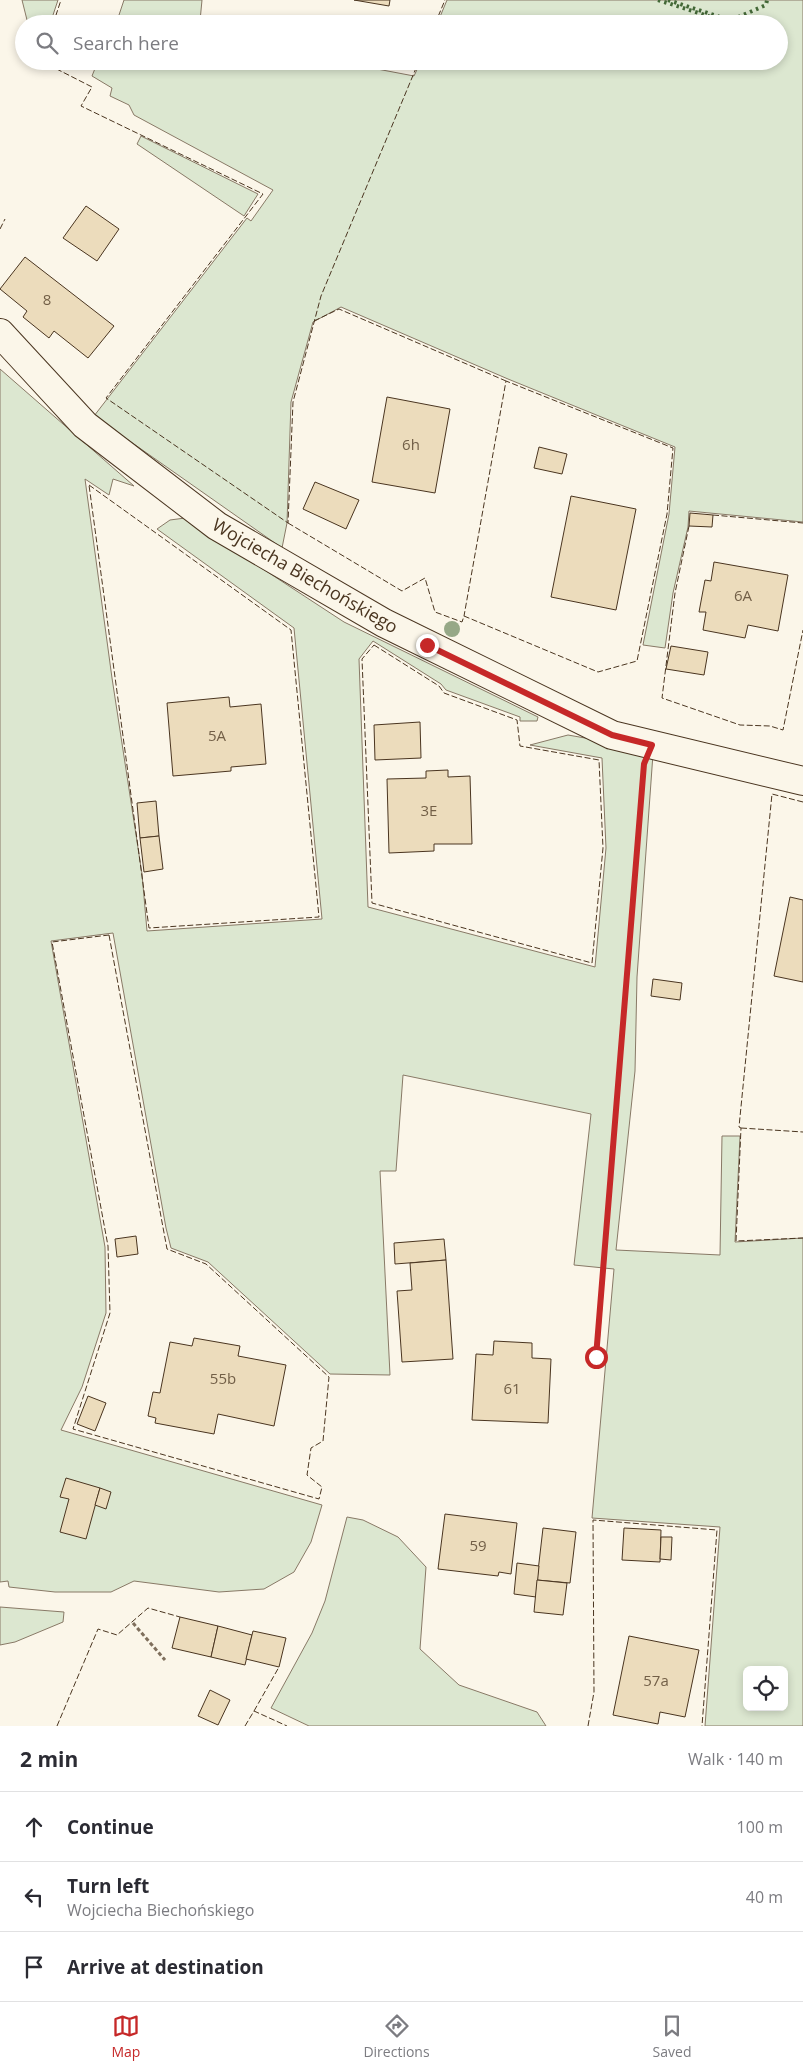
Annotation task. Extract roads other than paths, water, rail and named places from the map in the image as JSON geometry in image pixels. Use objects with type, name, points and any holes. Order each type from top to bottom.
[{"type":"street","name":"Wojciecha Biechońskiego","points":[[0,333],[85,424],[217,526],[384,623],[612,735],[803,781]]}]
